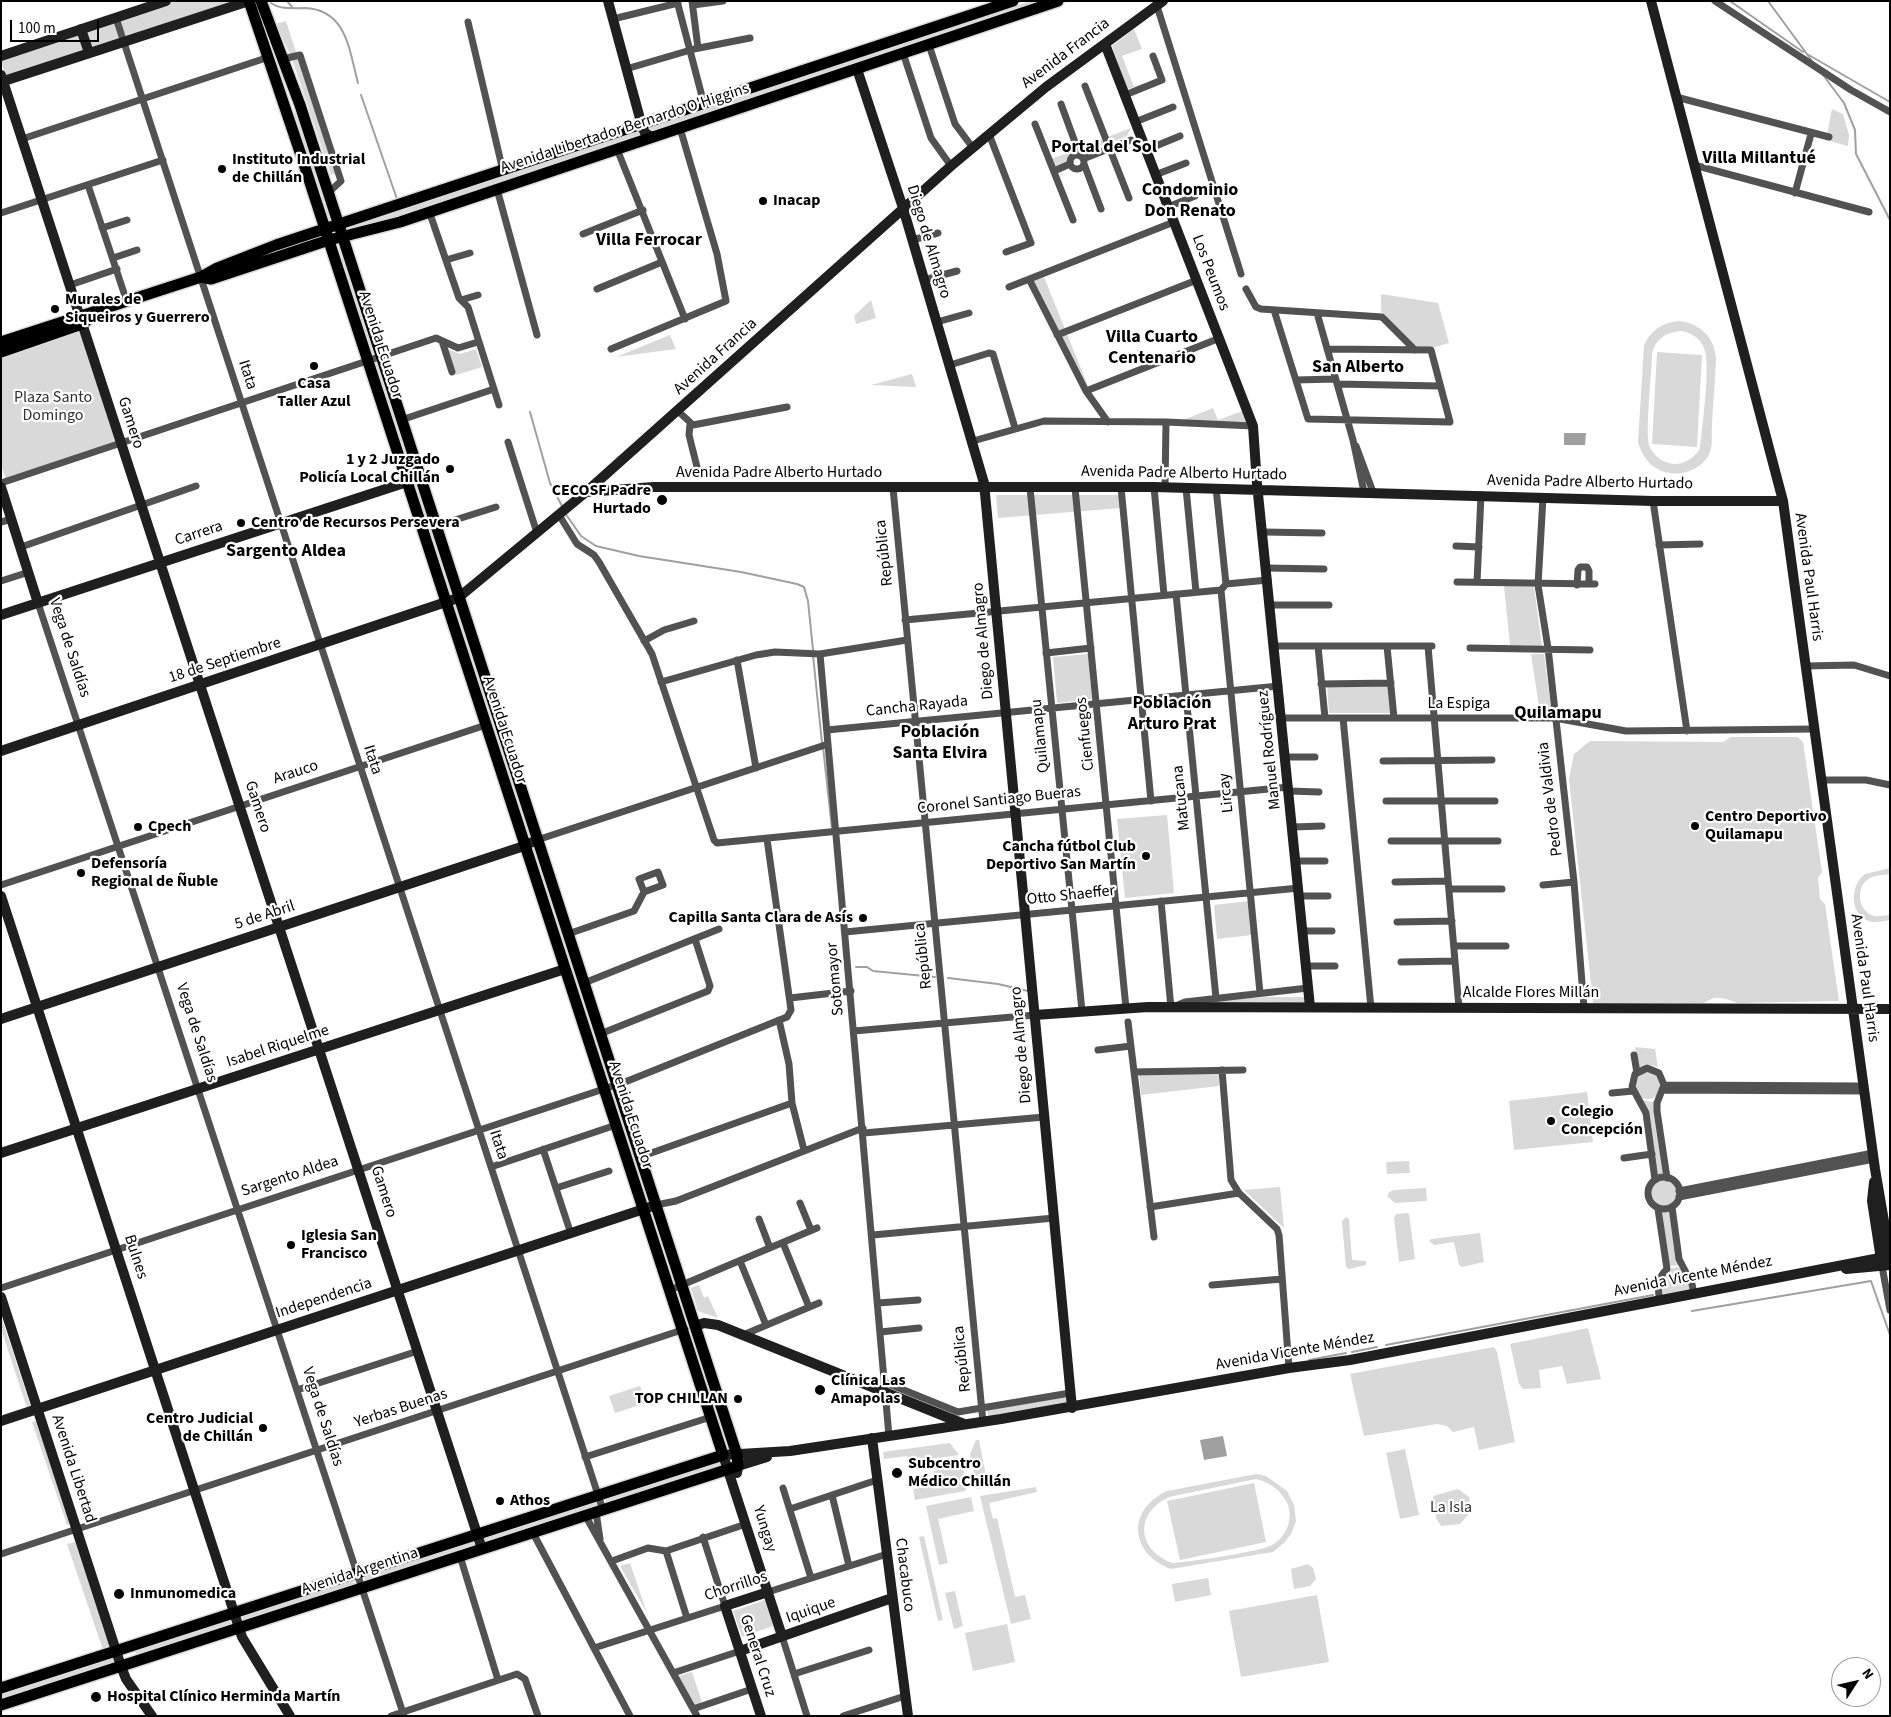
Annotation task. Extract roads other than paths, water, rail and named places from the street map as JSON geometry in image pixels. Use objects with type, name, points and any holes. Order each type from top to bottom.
[{"type":"main road","name":"Avenida Ecuador","points":[[249,1],[269,57],[447,603],[723,1455]]},
{"type":"main road","name":"Avenida Ecuador","points":[[261,1],[283,59],[328,193],[575,954],[695,1326],[734,1464]]},
{"type":"main road","name":"Avenida Libertador Bernardo O'Higgins","points":[[1,352],[102,310],[200,277],[211,279],[327,235],[338,225],[642,126],[1013,1]]},
{"type":"main road","name":"Avenida Libertador Bernardo O'Higgins","points":[[327,235],[342,237],[389,226],[857,69],[1030,6],[1058,1]]},
{"type":"main road","points":[[666,117],[666,126],[676,130]]},
{"type":"main road","name":"Avenida Libertador Bernardo O'Higgins","points":[[1,342],[81,320]]},
{"type":"main road","points":[[407,482],[423,489]]},
{"type":"main road","points":[[486,725],[493,726],[503,734]]},
{"type":"main road","points":[[563,964],[567,954],[575,954]]},
{"type":"main road","name":"Avenida Argentina","points":[[1,1688],[723,1455]]},
{"type":"main road","name":"Avenida Argentina","points":[[1,1705],[595,1512],[734,1464]]},
{"type":"main road","points":[[96,1656],[102,1665],[96,1674]]},
{"type":"main road","points":[[34,1677],[39,1692]]},
{"type":"street","points":[[1,56],[166,1]]},
{"type":"street","points":[[2,80],[249,1]]},
{"type":"street","points":[[608,1],[642,126],[645,134],[652,137]]},
{"type":"street","points":[[704,104],[694,49],[692,3],[723,1]]},
{"type":"street","name":"Avenida Paul Harris","points":[[1651,1],[1783,501],[1874,1160],[1887,1259],[1890,1310]]},
{"type":"street","points":[[1715,1],[1836,80],[1890,112]]},
{"type":"street","points":[[613,19],[677,2],[694,49]]},
{"type":"street","points":[[1160,4],[1241,274]]},
{"type":"street","name":"Avenida Francia","points":[[458,598],[536,529],[562,512],[586,492],[951,166],[1046,86],[1160,4]]},
{"type":"street","name":"Itata","points":[[116,18],[586,1457],[598,1495],[595,1512]]},
{"type":"street","points":[[468,22],[503,171]]},
{"type":"street","points":[[81,29],[89,53]]},
{"type":"street","points":[[626,69],[694,49],[750,38]]},
{"type":"street","points":[[929,44],[955,124],[973,148]]},
{"type":"street","name":"Los Peumos","points":[[1105,44],[1254,426],[1258,489]]},
{"type":"street","points":[[903,53],[931,138],[951,166]]},
{"type":"street","points":[[283,59],[300,55],[341,181],[328,193]]},
{"type":"street","points":[[1124,95],[1162,80],[1153,56]]},
{"type":"street","points":[[22,139],[269,57]]},
{"type":"street","name":"Diego de Almagro","points":[[857,69],[912,240],[950,365],[956,396],[972,441],[985,488],[1072,1408]]},
{"type":"street","name":"Gamero","points":[[2,80],[241,806],[482,1549]]},
{"type":"street","points":[[1085,86],[1129,198]]},
{"type":"street","points":[[1676,97],[1811,134],[1829,137]]},
{"type":"street","points":[[1061,104],[1101,209]]},
{"type":"street","points":[[1070,164],[1077,169],[1082,160],[1131,140],[1137,126],[1173,107]]},
{"type":"street","points":[[1035,124],[1073,220]]},
{"type":"street","points":[[611,350],[726,302],[717,254],[676,130]]},
{"type":"street","points":[[990,134],[1031,242],[1006,252]]},
{"type":"street","points":[[1795,193],[1811,134]]},
{"type":"street","points":[[1131,140],[1145,147],[1180,136]]},
{"type":"street","points":[[617,149],[685,318]]},
{"type":"street","points":[[1070,164],[1072,156],[1082,160]]},
{"type":"street","points":[[1,213],[162,160]]},
{"type":"street","points":[[1156,175],[1186,163]]},
{"type":"street","points":[[1054,171],[1070,164]]},
{"type":"street","points":[[1694,165],[1869,212]]},
{"type":"street","points":[[88,185],[128,302]]},
{"type":"street","points":[[497,189],[537,335]]},
{"type":"street","points":[[1168,207],[1195,196]]},
{"type":"street","points":[[583,234],[643,210]]},
{"type":"street","points":[[429,211],[461,300],[468,308],[499,405]]},
{"type":"street","points":[[102,228],[127,220]]},
{"type":"street","points":[[1009,287],[1174,222]]},
{"type":"street","points":[[912,240],[938,233]]},
{"type":"street","points":[[113,258],[137,250]]},
{"type":"street","points":[[446,260],[470,253]]},
{"type":"street","points":[[597,289],[662,262]]},
{"type":"street","points":[[70,285],[117,269]]},
{"type":"street","points":[[924,280],[957,271]]},
{"type":"street","points":[[1028,279],[1086,391],[1108,422]]},
{"type":"street","points":[[1057,335],[1197,280]]},
{"type":"street","points":[[1246,289],[1256,307],[1274,310],[1382,317],[1415,350]]},
{"type":"street","points":[[461,300],[478,295]]},
{"type":"street","points":[[1274,310],[1308,419],[1450,422],[1431,350],[1327,349]]},
{"type":"street","points":[[937,322],[969,313]]},
{"type":"street","points":[[1317,313],[1353,440],[1363,462],[1368,492]]},
{"type":"street","points":[[1,485],[436,338],[458,348],[478,342]]},
{"type":"street","points":[[1086,391],[1220,338]]},
{"type":"street","points":[[442,341],[452,372]]},
{"type":"street","points":[[950,365],[992,353],[1015,428]]},
{"type":"street","points":[[1296,380],[1440,386]]},
{"type":"street","points":[[401,420],[494,389]]},
{"type":"street","points":[[678,411],[693,425],[787,407]]},
{"type":"street","points":[[972,441],[1044,421],[1166,422],[1254,426]]},
{"type":"street","points":[[1165,487],[1166,422]]},
{"type":"street","points":[[690,424],[689,435],[697,468]]},
{"type":"street","points":[[508,442],[536,529]]},
{"type":"street","name":"Carrera","points":[[1,615],[407,482]]},
{"type":"street","name":"Vega de Saldías","points":[[1,485],[38,603],[403,1714]]},
{"type":"street","points":[[21,547],[196,486]]},
{"type":"street","name":"Avenida Padre Alberto Hurtado","points":[[586,492],[654,487],[1165,487],[1653,500],[1783,501]]},
{"type":"street","points":[[1121,487],[1151,801]]},
{"type":"street","points":[[1154,487],[1164,595]]},
{"type":"street","name":"República","points":[[893,488],[983,1422]]},
{"type":"street","name":"Quilamapu","points":[[1030,488],[1082,1012]]},
{"type":"street","name":"Cienfuegos","points":[[1075,488],[1126,1008]]},
{"type":"street","points":[[1186,488],[1196,592]]},
{"type":"street","points":[[1216,488],[1226,584]]},
{"type":"street","name":"Manuel Rodríguez","points":[[1258,489],[1310,1007]]},
{"type":"street","points":[[1477,582],[1481,496]]},
{"type":"street","name":"Pedro de Valdivia","points":[[1543,497],[1538,585],[1548,648],[1574,882],[1584,1008]]},
{"type":"street","points":[[1653,500],[1687,732]]},
{"type":"street","points":[[436,526],[496,507]]},
{"type":"street","points":[[562,512],[577,544],[594,555],[599,562],[652,654],[695,788]]},
{"type":"street","points":[[1,522],[12,519]]},
{"type":"street","points":[[1263,532],[1322,533]]},
{"type":"street","points":[[1660,545],[1700,544]]},
{"type":"street","points":[[1456,546],[1479,547]]},
{"type":"street","points":[[1457,582],[1538,585],[1592,584],[1590,571],[1587,567],[1580,567],[1577,584]]},
{"type":"street","points":[[1267,568],[1324,569]]},
{"type":"street","points":[[1,581],[29,572]]},
{"type":"street","points":[[906,620],[1221,590],[1226,584],[1268,580]]},
{"type":"street","name":"Lircay","points":[[1221,590],[1260,993]]},
{"type":"street","name":"Matucana","points":[[1176,594],[1216,998]]},
{"type":"street","name":"18 de Septiembre","points":[[1,751],[458,598]]},
{"type":"street","points":[[1270,605],[1329,605]]},
{"type":"street","points":[[644,641],[664,630],[694,621]]},
{"type":"street","points":[[661,682],[737,660],[775,652],[815,654],[907,640]]},
{"type":"street","points":[[1274,646],[1430,646],[1434,718],[1460,1008]]},
{"type":"street","points":[[1318,646],[1324,718]]},
{"type":"street","points":[[1387,646],[1394,718]]},
{"type":"street","points":[[1046,653],[1091,648]]},
{"type":"street","points":[[1470,648],[1590,650]]},
{"type":"street","name":"Sotomayor","points":[[815,654],[827,730],[824,745],[832,831],[846,932],[889,1436]]},
{"type":"street","points":[[737,660],[756,768]]},
{"type":"street","points":[[1806,666],[1854,665],[1890,676]]},
{"type":"street","points":[[1322,684],[1391,683]]},
{"type":"street","name":"Cancha Rayada","points":[[827,730],[1278,686]]},
{"type":"street","name":"La Espiga","points":[[1282,718],[1555,718],[1626,731],[1687,732],[1814,729]]},
{"type":"street","points":[[1343,718],[1371,1008]]},
{"type":"street","name":"Arauco","points":[[1,884],[486,725]]},
{"type":"street","points":[[537,840],[824,745]]},
{"type":"street","points":[[1286,756],[1315,757]]},
{"type":"street","points":[[1383,761],[1492,760]]},
{"type":"street","points":[[1822,780],[1866,780],[1890,785]]},
{"type":"street","name":"Coronel Santiago Bueras","points":[[695,788],[714,840],[721,844],[832,831],[1240,792],[1289,789],[1318,792]]},
{"type":"street","points":[[1386,800],[1495,800]]},
{"type":"street","points":[[1293,827],[1322,826]]},
{"type":"street","points":[[617,1085],[779,1020],[791,1013],[767,839]]},
{"type":"street","name":"5 de Abril","points":[[1,1019],[525,846],[537,840]]},
{"type":"street","points":[[1392,841],[1498,841]]},
{"type":"street","points":[[1296,861],[1325,861]]},
{"type":"street","points":[[1395,882],[1448,881]]},
{"type":"street","points":[[1543,885],[1574,882]]},
{"type":"street","points":[[1449,889],[1502,889]]},
{"type":"street","points":[[568,934],[634,911],[644,892]]},
{"type":"street","name":"Otto Shaeffer","points":[[846,932],[1250,892],[1299,892],[1328,896]]},
{"type":"street","name":"Bulnes","points":[[1,896],[244,1640],[290,1716]]},
{"type":"street","points":[[1161,901],[1172,1008]]},
{"type":"street","points":[[1398,922],[1452,921]]},
{"type":"street","points":[[584,983],[719,930]]},
{"type":"street","points":[[1303,931],[1332,932]]},
{"type":"street","points":[[600,1034],[710,990],[695,939]]},
{"type":"street","points":[[1454,946],[1506,946]]},
{"type":"street","points":[[1401,962],[1455,961]]},
{"type":"street","name":"Isabel Riquelme","points":[[1,1153],[439,1010],[563,964]]},
{"type":"street","points":[[1306,966],[1335,966]]},
{"type":"street","name":"Alcalde Flores Millán","points":[[1172,1008],[1181,1002],[1308,988]]},
{"type":"street","points":[[790,998],[851,991]]},
{"type":"street","name":"Alcalde Flores Millán","points":[[854,1031],[1126,1008],[1890,1009]]},
{"type":"street","points":[[779,1020],[789,1064],[792,1103],[804,1150]]},
{"type":"street","points":[[1128,1022],[1154,1238]]},
{"type":"street","points":[[1098,1050],[1131,1046]]},
{"type":"street","points":[[1634,1055],[1637,1073]]},
{"type":"street","points":[[1655,1180],[1646,1112],[1634,1091],[1632,1080],[1637,1073],[1647,1068],[1659,1073],[1662,1090],[1657,1111],[1667,1178]]},
{"type":"street","points":[[1222,1070],[1231,1180],[1240,1193],[1277,1229],[1289,1368]]},
{"type":"street","points":[[1134,1072],[1243,1070]]},
{"type":"street","name":"Sargento Aldea","points":[[1,1288],[617,1085]]},
{"type":"street","points":[[1639,1098],[1650,1100],[1662,1090],[1864,1089]]},
{"type":"street","points":[[1612,1093],[1634,1091]]},
{"type":"street","points":[[640,1157],[792,1103]]},
{"type":"street","points":[[656,1205],[676,1201],[804,1150],[863,1131],[1044,1117]]},
{"type":"street","points":[[491,1167],[616,1125]]},
{"type":"street","points":[[543,1149],[571,1234]]},
{"type":"street","points":[[1624,1158],[1652,1154]]},
{"type":"street","points":[[1679,1194],[1874,1160]]},
{"type":"street","points":[[556,1188],[608,1171]]},
{"type":"street","points":[[1667,1269],[1658,1209],[1650,1202],[1648,1196],[1649,1187],[1655,1180],[1667,1178],[1675,1183],[1679,1194],[1672,1207],[1679,1259],[1682,1268],[1688,1274],[1694,1294]]},
{"type":"street","points":[[1150,1207],[1240,1193]]},
{"type":"street","points":[[670,1290],[740,1262],[814,1229],[800,1204]]},
{"type":"street","name":"Independencia","points":[[1,1421],[656,1205]]},
{"type":"street","points":[[1658,1209],[1672,1207]]},
{"type":"street","points":[[873,1235],[1054,1218]]},
{"type":"street","points":[[759,1219],[770,1248]]},
{"type":"street","points":[[783,1243],[809,1307]]},
{"type":"street","name":"Avenida Vicente Méndez","points":[[723,1455],[734,1464],[790,1451],[1072,1408],[1289,1368],[1350,1360],[1803,1272],[1887,1259]]},
{"type":"street","points":[[740,1262],[766,1325]]},
{"type":"street","points":[[1660,1300],[1658,1283],[1661,1275],[1671,1266],[1682,1268]]},
{"type":"street","points":[[1212,1285],[1282,1278]]},
{"type":"street","name":"Avenida Libertad","points":[[1,1297],[115,1650],[126,1679],[152,1716]]},
{"type":"street","points":[[878,1303],[918,1300]]},
{"type":"street","points":[[743,1335],[819,1303]]},
{"type":"street","points":[[695,1326],[713,1324],[958,1412],[1070,1392]]},
{"type":"street","name":"Yerbas Buenas","points":[[1,1554],[695,1326]]},
{"type":"street","points":[[880,1332],[919,1328]]},
{"type":"street","points":[[297,1390],[418,1351]]},
{"type":"street","points":[[885,1386],[965,1424]]},
{"type":"street","points":[[586,1457],[711,1417]]},
{"type":"street","name":"Chacabuco","points":[[872,1438],[908,1716]]},
{"type":"street","name":"Yungay","points":[[734,1464],[735,1488],[782,1636]]},
{"type":"street","points":[[790,1509],[877,1480]]},
{"type":"street","points":[[783,1488],[812,1578]]},
{"type":"street","points":[[832,1495],[849,1566]]},
{"type":"street","points":[[595,1512],[601,1542],[695,1712],[752,1689]]},
{"type":"street","points":[[595,1512],[601,1542]]},
{"type":"street","points":[[612,1561],[648,1548],[666,1551],[746,1524]]},
{"type":"street","points":[[533,1532],[630,1716]]},
{"type":"street","points":[[703,1537],[725,1606]]},
{"type":"street","points":[[666,1551],[687,1618]]},
{"type":"street","name":"Chorrillos","points":[[594,1648],[887,1554]]},
{"type":"street","points":[[460,1556],[498,1680]]},
{"type":"street","name":"Iquique","points":[[740,1651],[892,1598]]},
{"type":"street","name":"General Cruz","points":[[725,1606],[761,1716]]},
{"type":"street","points":[[782,1636],[807,1716]]},
{"type":"street","points":[[794,1674],[869,1650]]},
{"type":"street","points":[[673,1673],[740,1651]]},
{"type":"street","points":[[391,1716],[403,1714],[514,1674],[522,1675],[527,1681],[538,1716]]},
{"type":"street","points":[[843,1716],[905,1696]]},
{"type":"waterway","points":[[287,1],[293,8]]},
{"type":"waterway","points":[[1730,1],[1803,52]]},
{"type":"waterway","points":[[1768,1],[1812,61]]},
{"type":"waterway","points":[[271,3],[283,8],[319,10],[330,16],[344,34],[358,83]]},
{"type":"waterway","points":[[1807,54],[1890,102]]},
{"type":"waterway","points":[[1823,75],[1844,103],[1855,130],[1856,154],[1890,220]]},
{"type":"waterway","points":[[361,95],[397,199]]},
{"type":"waterway","points":[[530,412],[550,483],[562,506]]},
{"type":"waterway","points":[[565,513],[581,536],[596,546],[639,556],[741,572],[804,587],[808,601],[813,650]]},
{"type":"waterway","points":[[813,655],[822,743]]},
{"type":"waterway","points":[[823,747],[832,829]]},
{"type":"waterway","points":[[856,967],[867,967],[873,971],[935,977]]},
{"type":"waterway","points":[[948,978],[998,984],[1028,991]]},
{"type":"waterway","points":[[1692,1311],[1871,1281],[1890,1335]]},
{"type":"waterway","points":[[1386,1345],[1653,1295]]},
{"type":"waterway","points":[[1352,1352],[1377,1347]]},
{"type":"waterway","points":[[1309,1360],[1346,1353]]},
{"type":"place","name":"Instituto Industrial de Chillán","points":[[222,169]]},
{"type":"place","name":"Inacap","points":[[763,201]]},
{"type":"place","name":"Murales de Siqueiros y Guerrero","points":[[55,309]]},
{"type":"place","name":"Casa Taller Azul","points":[[314,366]]},
{"type":"place","name":"1 y 2 Juzgado Policía Local Chillán","points":[[450,469]]},
{"type":"place","name":"CECOSF Padre Hurtado","points":[[662,500]]},
{"type":"place","name":"Centro de Recursos Persevera","points":[[241,523]]},
{"type":"place","name":"Centro Deportivo Quilamapu","points":[[1695,826]]},
{"type":"place","name":"Cpech","points":[[138,827]]},
{"type":"place","name":"Cancha fútbol Club Deportivo San Martín","points":[[1146,856]]},
{"type":"place","name":"Defensoría Regional de Ñuble","points":[[81,873]]},
{"type":"place","name":"Capilla Santa Clara de Asís","points":[[863,918]]},
{"type":"place","name":"Colegio Concepción","points":[[1551,1121]]},
{"type":"place","name":"Iglesia San Francisco","points":[[291,1245]]},
{"type":"place","name":"Clínica Las Amapolas","points":[[820,1390]]},
{"type":"place","name":"TOP CHILLAN","points":[[738,1399]]},
{"type":"place","name":"Centro Judicial de Chillán","points":[[263,1428]]},
{"type":"place","name":"Subcentro Médico Chillán","points":[[897,1473]]},
{"type":"place","name":"Athos","points":[[500,1501]]},
{"type":"place","name":"Inmunomedica","points":[[119,1594]]},
{"type":"place","name":"Hospital Clínico Herminda Martín","points":[[96,1697]]},
{"type":"district","name":"Portal del Sol","points":[[1104,148]]},
{"type":"district","name":"Villa Millantué","points":[[1759,159]]},
{"type":"district","name":"Condominio Don Renato","points":[[1190,201]]},
{"type":"district","name":"Villa Ferrocar","points":[[649,241]]},
{"type":"district","name":"Villa Cuarto Centenario","points":[[1152,348]]},
{"type":"district","name":"San Alberto","points":[[1358,368]]},
{"type":"district","name":"Sargento Aldea","points":[[286,552]]},
{"type":"district","name":"Población Arturo Prat","points":[[1172,714]]},
{"type":"district","name":"Quilamapu","points":[[1558,714]]},
{"type":"district","name":"Población Santa Elvira","points":[[940,743]]},
{"type":"park label","name":"Plaza Santo Domingo","points":[[53,407]]},
{"type":"park label","name":"La Isla","points":[[1451,1508]]}]
